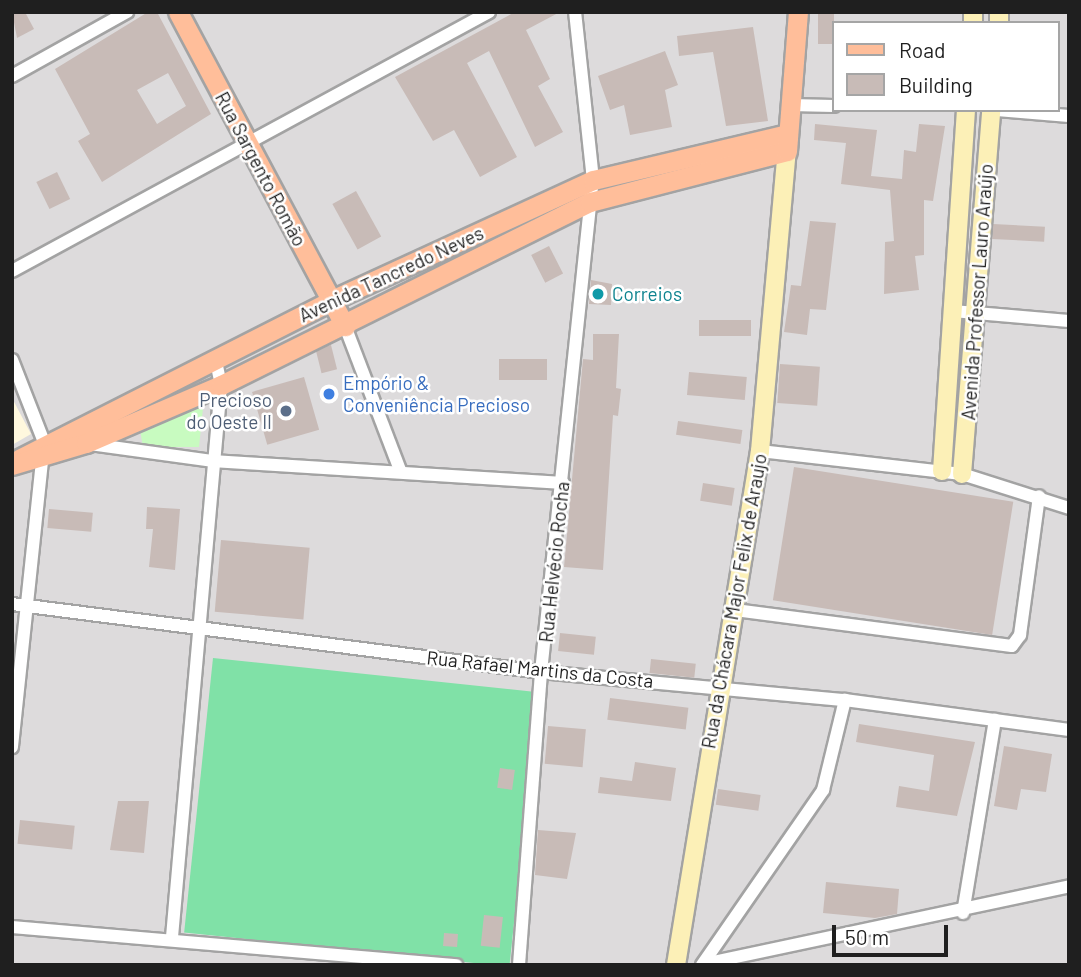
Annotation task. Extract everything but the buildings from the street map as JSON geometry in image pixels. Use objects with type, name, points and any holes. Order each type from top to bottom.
[{"type":"main road","name":"Rua Sargento Romão","points":[[178,12],[345,326]]},
{"type":"main road","points":[[787,143],[798,12]]},
{"type":"main road","name":"Avenida Tancredo Neves","points":[[12,464],[44,451],[332,300],[593,180],[787,143]]},
{"type":"main road","name":"Avenida Tancredo Neves","points":[[44,451],[86,443],[221,386],[590,202],[787,143]]},
{"type":"street","points":[[12,76],[127,12]]},
{"type":"street","points":[[12,271],[245,142],[489,12]]},
{"type":"street","name":"Rua Helvécio Rocha","points":[[519,965],[541,672],[593,180],[575,12]]},
{"type":"street","points":[[790,106],[832,106]]},
{"type":"street","name":"Avenida Professor Lauro Araújo","points":[[942,471],[966,112]]},
{"type":"street","name":"Avenida Professor Lauro Araújo","points":[[962,474],[991,112]]},
{"type":"street","points":[[1021,112],[1069,116]]},
{"type":"street","name":"Rua da Chácara Major Felix de Araujo","points":[[676,965],[717,687],[735,610],[760,451],[787,143]]},
{"type":"street","points":[[953,311],[1069,321]]},
{"type":"street","points":[[345,326],[400,470]]},
{"type":"street","points":[[12,360],[44,451],[36,551],[18,604],[12,747]]},
{"type":"street","points":[[172,937],[212,461],[221,386],[216,362]]},
{"type":"street","points":[[86,443],[212,461],[400,470],[563,483]]},
{"type":"street","points":[[760,451],[962,474],[1039,496],[1069,508]]},
{"type":"street","points":[[735,610],[1012,646],[1020,635],[1039,496]]},
{"type":"street","name":"Rua Rafael Martins da Costa","points":[[18,604],[541,672],[845,700],[1069,730]]},
{"type":"street","points":[[705,964],[731,918],[823,790],[845,700]]},
{"type":"street","points":[[963,913],[995,720]]},
{"type":"street","points":[[705,964],[963,913],[1069,886]]},
{"type":"street","points":[[12,927],[172,937],[395,962],[456,965]]},
{"type":"shaded area","points":[[12,12],[1069,12],[1069,965],[12,965]]},
{"type":"shaded area","points":[[12,398],[31,434],[12,445]]},
{"type":"green space","points":[[198,406],[203,408],[199,447],[143,447],[140,430]]},
{"type":"green space","points":[[213,658],[538,692],[510,965],[184,932]]},
{"type":"place","name":"Correios","points":[[598,294]]},
{"type":"place","name":"Empório & Conveniência Precioso","points":[[329,394]]},
{"type":"place","name":"Precioso do Oeste II","points":[[286,411]]}]
